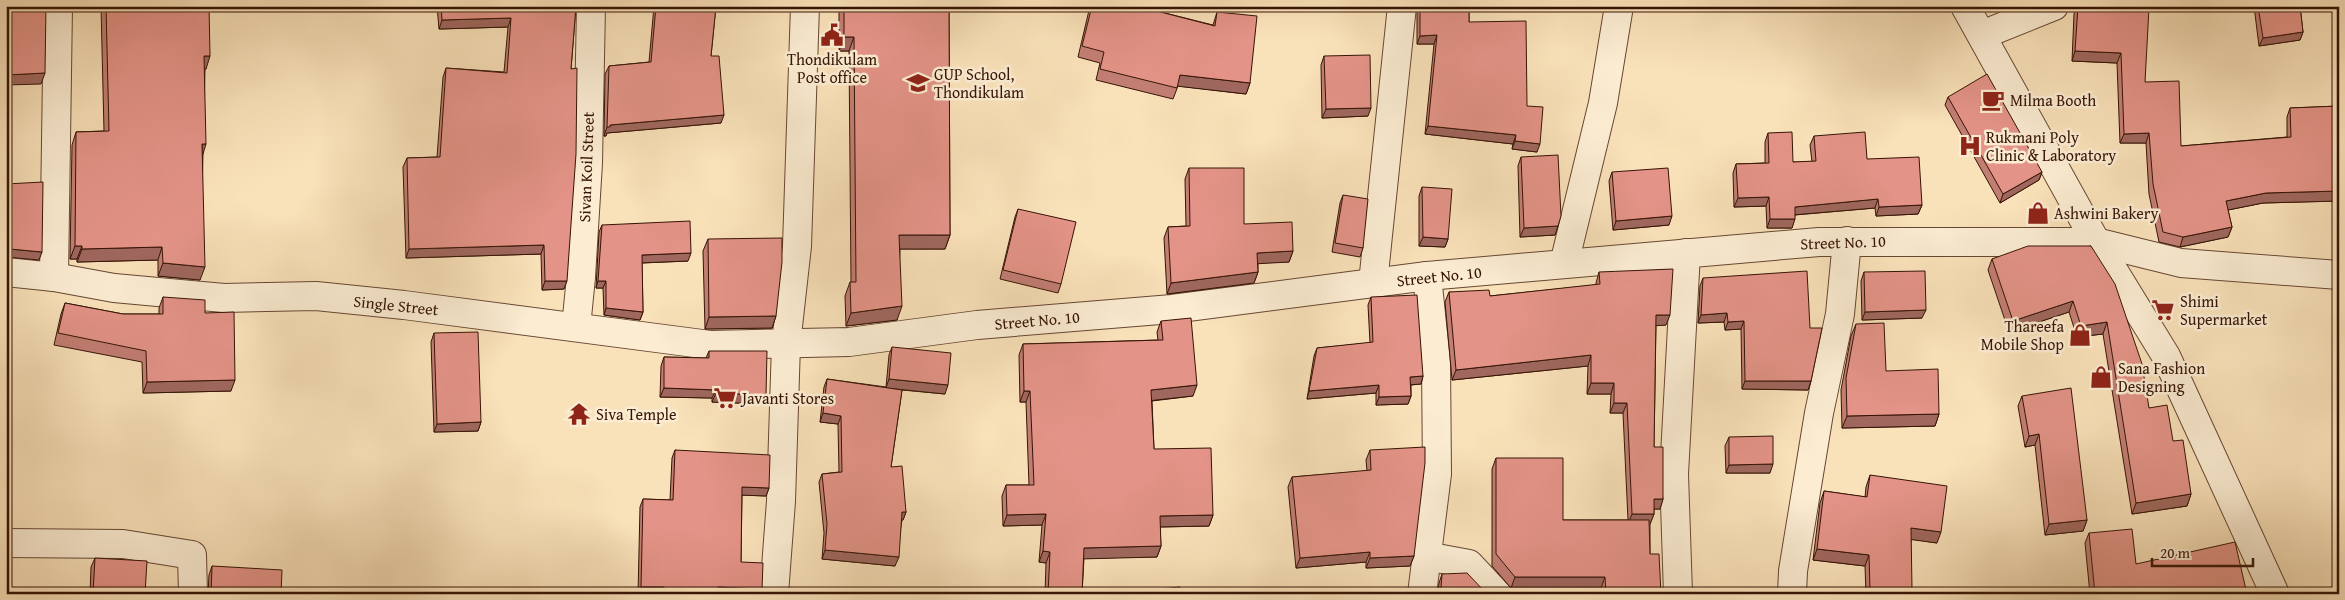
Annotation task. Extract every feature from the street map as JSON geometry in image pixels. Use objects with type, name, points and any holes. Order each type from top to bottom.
[{"type":"street","points":[[54,277],[58,6]]},
{"type":"street","name":"Sivan Koil Street","points":[[576,328],[588,163],[591,6]]},
{"type":"street","points":[[774,594],[781,501],[786,344],[797,246],[805,6]]},
{"type":"street","points":[[1373,283],[1402,6]]},
{"type":"street","points":[[1564,264],[1603,103],[1619,6]]},
{"type":"street","points":[[1965,6],[2096,242],[2166,356],[2274,594]]},
{"type":"street","points":[[1982,35],[2054,6]]},
{"type":"street","points":[[1792,594],[1793,571],[1818,413],[1840,314],[1847,241]]},
{"type":"street","name":"Street No. 10","points":[[786,344],[849,342],[978,325],[1172,309],[1427,276],[1847,241],[2096,242],[2181,263],[2339,275]]},
{"type":"street","points":[[1678,594],[1674,474],[1686,253]]},
{"type":"street","name":"Single Street","points":[[6,272],[54,277],[114,288],[224,298],[316,296],[710,345],[786,344]]},
{"type":"street","points":[[1422,594],[1436,474],[1436,362],[1427,276]]},
{"type":"street","points":[[6,543],[123,544],[192,555],[192,594]]},
{"type":"street","points":[[1426,556],[1469,564],[1497,594]]},
{"type":"building","points":[[6,6],[46,6],[45,73],[6,75]]},
{"type":"building","points":[[106,6],[209,6],[210,56],[204,56],[206,144],[202,144],[205,267],[163,263],[162,247],[82,249],[82,246],[75,246],[76,132],[109,131]]},
{"type":"building","points":[[441,6],[576,6],[571,69],[577,68],[576,154],[567,281],[545,281],[544,245],[409,249],[407,158],[440,157],[446,68],[507,73],[511,18],[442,20]]},
{"type":"building","points":[[656,6],[716,6],[711,56],[719,56],[724,115],[610,125],[610,127],[607,127],[609,66],[651,62]]},
{"type":"building","points":[[844,6],[949,6],[950,235],[899,235],[902,306],[851,313],[850,282],[856,282],[854,37],[844,37]]},
{"type":"building","points":[[1092,6],[1137,6],[1215,26],[1217,12],[1257,16],[1250,83],[1180,75],[1177,88],[1100,69],[1104,52],[1082,46]]},
{"type":"building","points":[[1420,6],[1469,6],[1469,22],[1526,21],[1527,106],[1543,107],[1540,144],[1515,141],[1516,135],[1428,126],[1437,35],[1420,36]]},
{"type":"building","points":[[2078,6],[2149,8],[2145,82],[2179,81],[2181,146],[2291,137],[2290,108],[2339,106],[2339,191],[2266,193],[2226,201],[2232,227],[2183,237],[2163,232],[2153,184],[2149,133],[2124,134],[2121,53],[2075,51]]},
{"type":"building","points":[[2258,6],[2300,6],[2303,32],[2263,38]]},
{"type":"building","points":[[1370,55],[1371,108],[1326,109],[1324,56]]},
{"type":"building","points":[[1987,74],[2042,172],[2003,194],[1948,97]]},
{"type":"building","points":[[1792,132],[1793,162],[1816,161],[1814,136],[1865,132],[1867,159],[1919,157],[1922,205],[1879,207],[1878,199],[1795,207],[1795,219],[1770,219],[1769,197],[1738,198],[1736,164],[1769,163],[1768,133]]},
{"type":"building","points":[[1558,155],[1561,216],[1558,226],[1524,228],[1521,157]]},
{"type":"building","points":[[1189,168],[1244,168],[1244,224],[1292,222],[1293,251],[1257,253],[1258,272],[1171,283],[1168,227],[1190,226]]},
{"type":"building","points":[[1668,168],[1672,216],[1616,221],[1612,172]]},
{"type":"building","points":[[43,182],[42,252],[6,250],[6,184]]},
{"type":"building","points":[[1422,187],[1452,189],[1448,239],[1423,237]]},
{"type":"building","points":[[1343,195],[1368,199],[1363,248],[1335,243]]},
{"type":"building","points":[[1018,209],[1076,222],[1061,284],[1003,270]]},
{"type":"building","points":[[690,221],[691,253],[642,255],[643,312],[606,308],[606,281],[598,281],[602,225]]},
{"type":"building","points":[[782,238],[782,262],[776,316],[709,317],[708,239]]},
{"type":"building","points":[[2028,246],[2091,246],[2115,284],[2142,364],[2149,408],[2167,405],[2173,441],[2183,440],[2191,494],[2136,503],[2107,322],[2081,326],[2073,301],[2013,321],[1992,259]]},
{"type":"building","points":[[1673,269],[1670,315],[1656,315],[1654,447],[1663,447],[1663,499],[1654,499],[1654,514],[1632,514],[1627,403],[1614,403],[1614,383],[1591,383],[1591,355],[1456,370],[1449,292],[1489,290],[1490,296],[1600,284],[1599,272]]},
{"type":"building","points":[[1807,271],[1810,328],[1822,328],[1811,381],[1745,381],[1744,321],[1728,322],[1727,313],[1701,315],[1703,278]]},
{"type":"building","points":[[1925,271],[1926,310],[1865,312],[1864,272]]},
{"type":"building","points":[[1417,295],[1423,376],[1410,377],[1411,396],[1379,397],[1379,385],[1309,391],[1317,348],[1373,342],[1371,297]]},
{"type":"building","points":[[163,297],[205,300],[205,313],[234,312],[235,380],[147,382],[146,351],[58,333],[65,303],[123,314],[163,314]]},
{"type":"building","points":[[1191,318],[1197,385],[1151,390],[1154,449],[1211,448],[1213,515],[1160,516],[1161,546],[1084,548],[1082,594],[1048,594],[1050,552],[1043,551],[1046,514],[1007,515],[1006,485],[1034,485],[1030,391],[1024,391],[1023,344],[1163,340],[1161,321]]},
{"type":"building","points":[[1884,323],[1886,371],[1938,369],[1939,414],[1847,416],[1846,378],[1856,324]]},
{"type":"building","points":[[478,332],[481,422],[437,424],[434,333]]},
{"type":"building","points":[[892,347],[951,353],[948,385],[889,379]]},
{"type":"building","name":"Javanti Stores","points":[[709,351],[767,351],[766,395],[716,393],[716,390],[664,388],[664,357],[709,358]]},
{"type":"building","points":[[827,379],[902,390],[891,467],[902,466],[906,512],[902,512],[899,557],[825,550],[827,524],[822,474],[842,472],[841,416],[823,413]]},
{"type":"building","points":[[2071,388],[2087,520],[2049,524],[2039,434],[2029,436],[2022,396]]},
{"type":"building","points":[[1773,436],[1773,464],[1729,465],[1729,437]]},
{"type":"building","points":[[1425,447],[1425,463],[1414,556],[1370,558],[1370,552],[1300,558],[1292,477],[1371,470],[1370,450]]},
{"type":"building","points":[[675,450],[770,455],[769,488],[742,487],[741,562],[763,563],[762,589],[718,587],[718,594],[664,594],[664,587],[641,587],[643,499],[673,500]]},
{"type":"building","points":[[1496,458],[1563,458],[1563,520],[1649,520],[1650,554],[1659,554],[1661,594],[1606,594],[1605,577],[1515,577],[1496,554]]},
{"type":"building","points":[[1870,475],[1947,486],[1941,532],[1911,528],[1912,589],[1870,590],[1869,555],[1817,549],[1824,491],[1867,497]]},
{"type":"building","points":[[2132,529],[2136,564],[2235,542],[2247,594],[2095,594],[2089,533]]},
{"type":"building","points":[[95,558],[147,561],[145,594],[93,593]]},
{"type":"building","points":[[212,566],[282,570],[281,594],[211,594]]},
{"type":"building","points":[[1467,573],[1487,594],[1436,594],[1441,588],[1442,574]]},
{"type":"building","points":[[1180,587],[1181,594],[1140,594],[1139,591]]},
{"type":"place","name":"Thondikulam Post office","points":[[832,35]]},
{"type":"place","name":"GUP School, Thondikulam","points":[[918,83]]},
{"type":"place","name":"Milma Booth","points":[[1993,100]]},
{"type":"place","name":"Rukmani Poly Clinic & Laboratory","points":[[1970,146]]},
{"type":"place","name":"Ashwini Bakery","points":[[2038,213]]},
{"type":"place","name":"Shimi Supermarket","points":[[2163,310]]},
{"type":"place","name":"Thareefa Mobile Shop","points":[[2080,335]]},
{"type":"place","name":"Sana Fashion Designing","points":[[2101,377]]},
{"type":"place","name":"Javanti Stores","points":[[725,398]]},
{"type":"place","name":"Siva Temple","points":[[579,414]]}]
